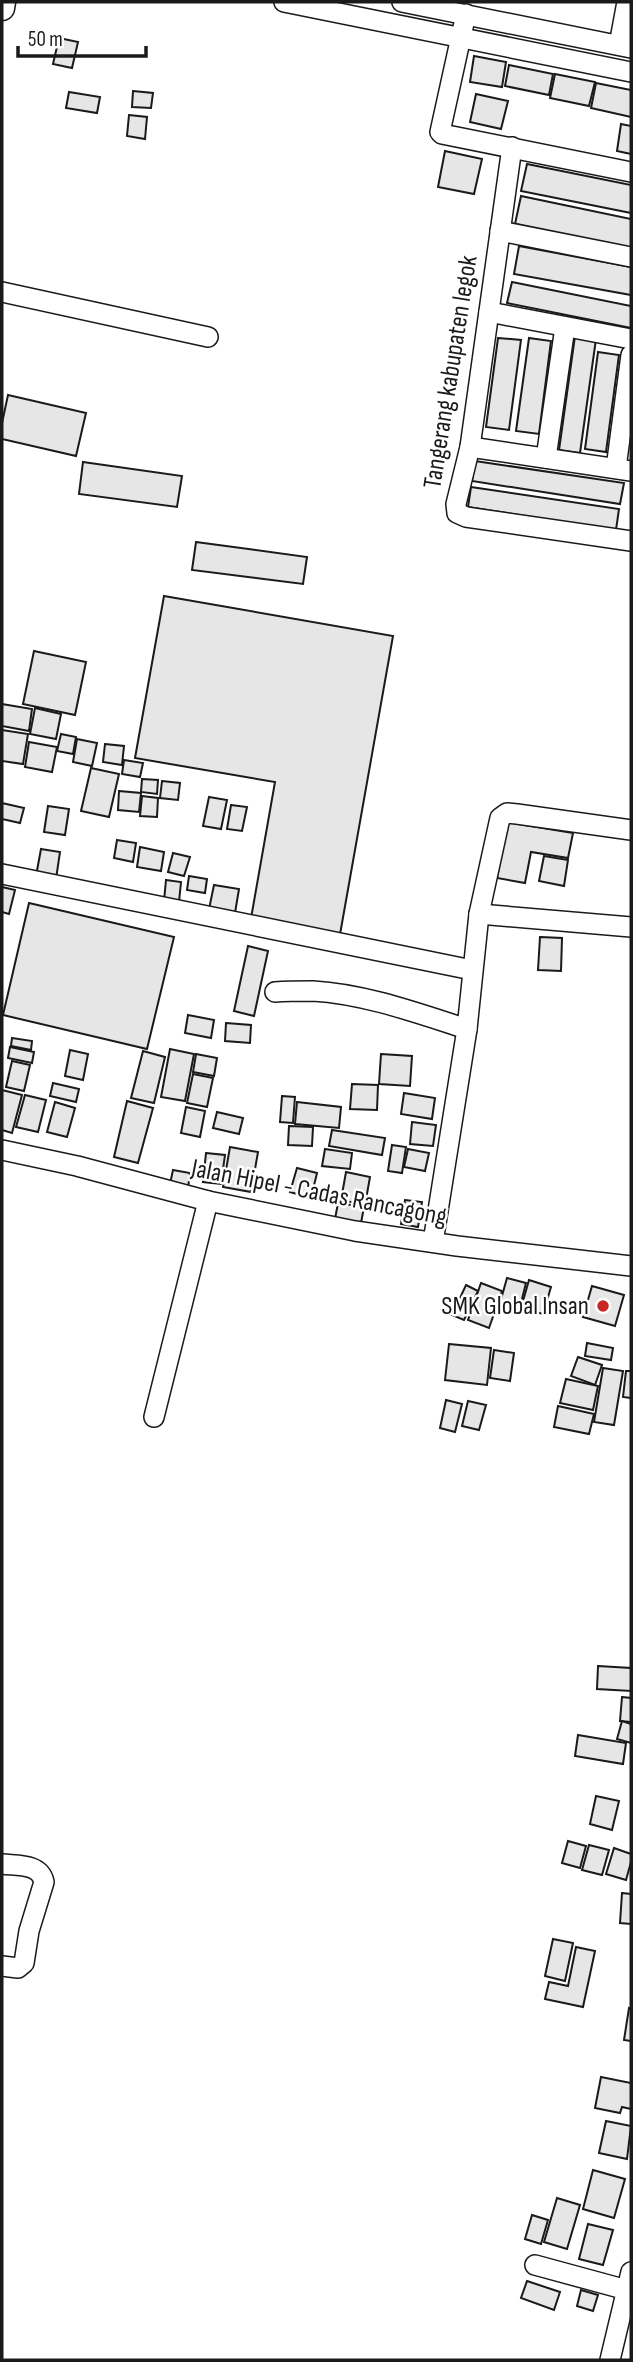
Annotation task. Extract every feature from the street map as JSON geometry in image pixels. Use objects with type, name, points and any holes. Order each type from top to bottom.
[{"type":"main road","points":[[2,8],[3,2]]},
{"type":"street","points":[[284,2],[631,72]]},
{"type":"street","points":[[402,2],[445,6],[466,14],[625,47],[628,2]]},
{"type":"street","points":[[466,14],[441,133],[631,172]]},
{"type":"street","name":"Tangerang kabupaten legok","points":[[512,147],[470,447],[456,504],[457,513],[461,516],[631,541]]},
{"type":"street","points":[[500,231],[631,257]]},
{"type":"street","points":[[2,292],[208,337]]},
{"type":"street","points":[[489,313],[631,339]]},
{"type":"street","points":[[546,458],[565,327]]},
{"type":"street","points":[[470,447],[624,470],[631,355]]},
{"type":"street","points":[[433,1242],[467,1029],[479,914],[500,818],[507,813],[631,830]]},
{"type":"street","points":[[2,874],[472,970]]},
{"type":"street","points":[[479,914],[631,927]]},
{"type":"street","points":[[275,992],[315,991],[349,996],[467,1029]]},
{"type":"street","name":"Jalan Hipel - Cadas Rancagong","points":[[2,1150],[77,1166],[208,1201],[355,1230],[631,1266]]},
{"type":"street","points":[[154,1417],[208,1201]]},
{"type":"street","points":[[2,1864],[35,1868],[43,1876],[44,1882],[29,1931],[24,1963],[18,1968],[2,1966]]},
{"type":"street","points":[[534,2264],[629,2281],[610,2360]]},
{"type":"building","points":[[59,38],[78,42],[72,68],[53,64]]},
{"type":"building","points":[[474,56],[506,62],[502,87],[470,82]]},
{"type":"building","points":[[509,65],[553,74],[549,95],[505,86]]},
{"type":"building","points":[[555,74],[595,82],[589,106],[550,98]]},
{"type":"building","points":[[596,83],[631,90],[631,117],[591,108]]},
{"type":"building","points":[[133,91],[153,93],[151,108],[132,107]]},
{"type":"building","points":[[69,92],[100,97],[97,113],[66,108]]},
{"type":"building","points":[[476,94],[508,101],[501,129],[470,122]]},
{"type":"building","points":[[129,115],[147,117],[145,139],[127,136]]},
{"type":"building","points":[[621,124],[631,126],[631,154],[617,151]]},
{"type":"building","points":[[445,151],[482,159],[474,194],[438,187]]},
{"type":"building","points":[[527,164],[631,185],[631,213],[521,191]]},
{"type":"building","points":[[521,196],[631,219],[631,249],[515,224]]},
{"type":"building","points":[[519,246],[631,267],[631,295],[514,274]]},
{"type":"building","points":[[512,282],[631,306],[631,328],[507,303]]},
{"type":"building","points":[[575,336],[596,339],[580,453],[559,450]]},
{"type":"building","points":[[498,338],[521,340],[509,430],[486,427]]},
{"type":"building","points":[[529,338],[551,341],[539,434],[516,431]]},
{"type":"building","points":[[598,352],[619,355],[606,452],[585,449]]},
{"type":"building","points":[[8,395],[86,413],[76,456],[2,439],[2,423]]},
{"type":"building","points":[[475,461],[624,483],[620,504],[472,481]]},
{"type":"building","points":[[83,462],[182,476],[177,507],[79,494]]},
{"type":"building","points":[[471,487],[619,509],[616,530],[468,507]]},
{"type":"building","points":[[196,542],[307,557],[303,584],[192,570]]},
{"type":"building","points":[[164,596],[393,636],[339,940],[250,924],[275,782],[135,758]]},
{"type":"building","points":[[34,651],[86,662],[75,715],[23,704]]},
{"type":"building","points":[[2,704],[32,709],[29,731],[2,726]]},
{"type":"building","points":[[35,708],[61,714],[56,739],[30,734]]},
{"type":"building","points":[[2,730],[28,734],[23,764],[2,761]]},
{"type":"building","points":[[61,734],[76,737],[73,754],[57,751]]},
{"type":"building","points":[[77,739],[97,743],[92,766],[73,762]]},
{"type":"building","points":[[29,742],[57,747],[52,772],[25,767]]},
{"type":"building","points":[[105,744],[124,746],[122,765],[103,762]]},
{"type":"building","points":[[124,760],[143,763],[140,777],[122,774]]},
{"type":"building","points":[[91,768],[119,774],[109,817],[81,811]]},
{"type":"building","points":[[142,779],[158,780],[157,794],[141,792]]},
{"type":"building","points":[[162,781],[180,783],[178,800],[160,798]]},
{"type":"building","points":[[119,791],[141,793],[139,812],[118,810]]},
{"type":"building","points":[[142,796],[158,798],[157,817],[140,816]]},
{"type":"building","points":[[209,797],[227,800],[221,829],[203,826]]},
{"type":"building","points":[[2,803],[24,808],[20,823],[2,819]]},
{"type":"building","points":[[231,805],[247,807],[242,831],[227,829]]},
{"type":"building","points":[[48,806],[69,809],[65,835],[44,832]]},
{"type":"building","points":[[507,822],[573,833],[568,858],[531,852],[525,883],[497,878]]},
{"type":"building","points":[[117,840],[136,843],[133,862],[114,858]]},
{"type":"building","points":[[140,847],[164,852],[161,871],[137,867]]},
{"type":"building","points":[[41,849],[60,852],[56,879],[36,876]]},
{"type":"building","points":[[173,853],[190,857],[184,876],[168,872]]},
{"type":"building","points":[[544,856],[568,860],[564,886],[539,881]]},
{"type":"building","points":[[189,876],[207,879],[205,893],[187,890]]},
{"type":"building","points":[[166,880],[181,882],[179,902],[164,901]]},
{"type":"building","points":[[214,885],[239,889],[234,919],[208,914]]},
{"type":"building","points":[[2,887],[15,890],[9,914],[2,912]]},
{"type":"building","points":[[29,903],[174,937],[147,1049],[3,1015]]},
{"type":"building","points":[[540,937],[562,938],[561,971],[538,970]]},
{"type":"building","points":[[248,946],[268,951],[254,1016],[234,1011]]},
{"type":"building","points":[[188,1015],[214,1020],[211,1038],[185,1033]]},
{"type":"building","points":[[226,1023],[251,1025],[250,1043],[225,1041]]},
{"type":"building","points":[[12,1038],[32,1041],[31,1050],[11,1046]]},
{"type":"building","points":[[10,1047],[34,1052],[32,1063],[8,1058]]},
{"type":"building","points":[[170,1049],[194,1054],[185,1101],[161,1097]]},
{"type":"building","points":[[70,1050],[88,1054],[83,1080],[65,1076]]},
{"type":"building","points":[[143,1051],[165,1057],[154,1103],[131,1098]]},
{"type":"building","points":[[196,1054],[217,1058],[214,1076],[193,1072]]},
{"type":"building","points":[[381,1054],[412,1056],[410,1086],[379,1084]]},
{"type":"building","points":[[12,1061],[30,1065],[24,1091],[6,1087]]},
{"type":"building","points":[[193,1074],[213,1078],[207,1107],[187,1103]]},
{"type":"building","points":[[53,1083],[79,1089],[76,1102],[50,1096]]},
{"type":"building","points":[[352,1084],[378,1085],[377,1110],[350,1109]]},
{"type":"building","points":[[2,1090],[22,1095],[12,1133],[2,1130]]},
{"type":"building","points":[[404,1093],[435,1098],[432,1119],[401,1114]]},
{"type":"building","points":[[25,1095],[46,1100],[38,1132],[16,1127]]},
{"type":"building","points":[[282,1096],[295,1097],[293,1123],[280,1122]]},
{"type":"building","points":[[127,1101],[153,1108],[138,1163],[114,1157]]},
{"type":"building","points":[[55,1102],[75,1108],[67,1137],[47,1132]]},
{"type":"building","points":[[297,1102],[341,1107],[339,1128],[295,1124]]},
{"type":"building","points":[[186,1107],[205,1111],[200,1137],[181,1133]]},
{"type":"building","points":[[217,1112],[243,1118],[239,1134],[213,1128]]},
{"type":"building","points":[[412,1122],[436,1125],[433,1146],[410,1144]]},
{"type":"building","points":[[289,1126],[313,1127],[312,1146],[288,1145]]},
{"type":"building","points":[[332,1130],[385,1138],[382,1155],[329,1146]]},
{"type":"building","points":[[392,1145],[406,1147],[402,1173],[388,1171]]},
{"type":"building","points":[[230,1147],[258,1152],[251,1192],[223,1187]]},
{"type":"building","points":[[325,1149],[352,1153],[350,1169],[322,1166]]},
{"type":"building","points":[[408,1149],[429,1153],[425,1171],[404,1167]]},
{"type":"building","points":[[206,1153],[225,1155],[221,1184],[203,1182]]},
{"type":"building","points":[[297,1168],[317,1173],[311,1198],[290,1192]]},
{"type":"building","points":[[173,1170],[190,1173],[188,1188],[170,1184]]},
{"type":"building","points":[[346,1172],[370,1177],[365,1205],[341,1200]]},
{"type":"building","points":[[405,1200],[422,1202],[418,1227],[401,1224]]},
{"type":"building","points":[[338,1203],[364,1207],[361,1223],[335,1219]]},
{"type":"building","points":[[507,1278],[526,1283],[518,1315],[498,1310]]},
{"type":"building","points":[[529,1280],[551,1287],[543,1314],[521,1308]]},
{"type":"building","points":[[481,1283],[502,1291],[489,1328],[468,1320]]},
{"type":"building","points":[[466,1285],[478,1291],[464,1320],[452,1315]]},
{"type":"building","name":"SMK Global Insan","points":[[592,1286],[624,1295],[615,1326],[583,1317]]},
{"type":"building","points":[[587,1343],[613,1348],[611,1360],[585,1356]]},
{"type":"building","points":[[449,1344],[491,1348],[487,1385],[445,1380]]},
{"type":"building","points":[[494,1350],[514,1353],[510,1381],[490,1378]]},
{"type":"building","points":[[578,1357],[602,1365],[595,1385],[571,1376]]},
{"type":"building","points":[[603,1368],[623,1371],[614,1425],[594,1422]]},
{"type":"building","points":[[626,1371],[631,1371],[631,1398],[623,1397]]},
{"type":"building","points":[[566,1379],[598,1386],[593,1410],[560,1403]]},
{"type":"building","points":[[446,1400],[462,1404],[455,1432],[440,1428]]},
{"type":"building","points":[[468,1401],[486,1405],[479,1430],[462,1426]]},
{"type":"building","points":[[558,1406],[594,1414],[589,1434],[554,1427]]},
{"type":"building","points":[[598,1666],[631,1668],[631,1691],[597,1689]]},
{"type":"building","points":[[622,1697],[631,1698],[631,1722],[620,1721]]},
{"type":"building","points":[[622,1721],[631,1724],[631,1743],[617,1739]]},
{"type":"building","points":[[578,1735],[626,1743],[623,1764],[575,1756]]},
{"type":"building","points":[[596,1796],[619,1801],[612,1830],[590,1824]]},
{"type":"building","points":[[568,1841],[586,1846],[580,1868],[562,1863]]},
{"type":"building","points":[[589,1845],[609,1850],[602,1875],[582,1870]]},
{"type":"building","points":[[614,1848],[631,1854],[626,1880],[606,1874]]},
{"type":"building","points":[[622,1893],[631,1894],[631,1924],[620,1923]]},
{"type":"building","points":[[553,1939],[573,1943],[565,1981],[545,1976]]},
{"type":"building","points":[[576,1947],[595,1951],[583,2007],[545,1999],[549,1982],[568,1986]]},
{"type":"building","points":[[629,2008],[631,2009],[631,2041],[624,2040]]},
{"type":"building","points":[[601,2077],[631,2083],[631,2109],[622,2107],[620,2113],[595,2108]]},
{"type":"building","points":[[606,2121],[631,2126],[627,2159],[599,2153]]},
{"type":"building","points":[[593,2170],[625,2179],[614,2218],[583,2209]]},
{"type":"building","points":[[557,2198],[580,2205],[567,2249],[544,2242]]},
{"type":"building","points":[[532,2215],[548,2220],[541,2244],[525,2239]]},
{"type":"building","points":[[588,2224],[613,2230],[603,2265],[579,2259]]},
{"type":"building","points":[[527,2281],[560,2292],[554,2310],[521,2298]]},
{"type":"building","points":[[581,2290],[598,2295],[593,2311],[577,2306]]},
{"type":"place","name":"SMK Global Insan","points":[[603,1306]]}]
